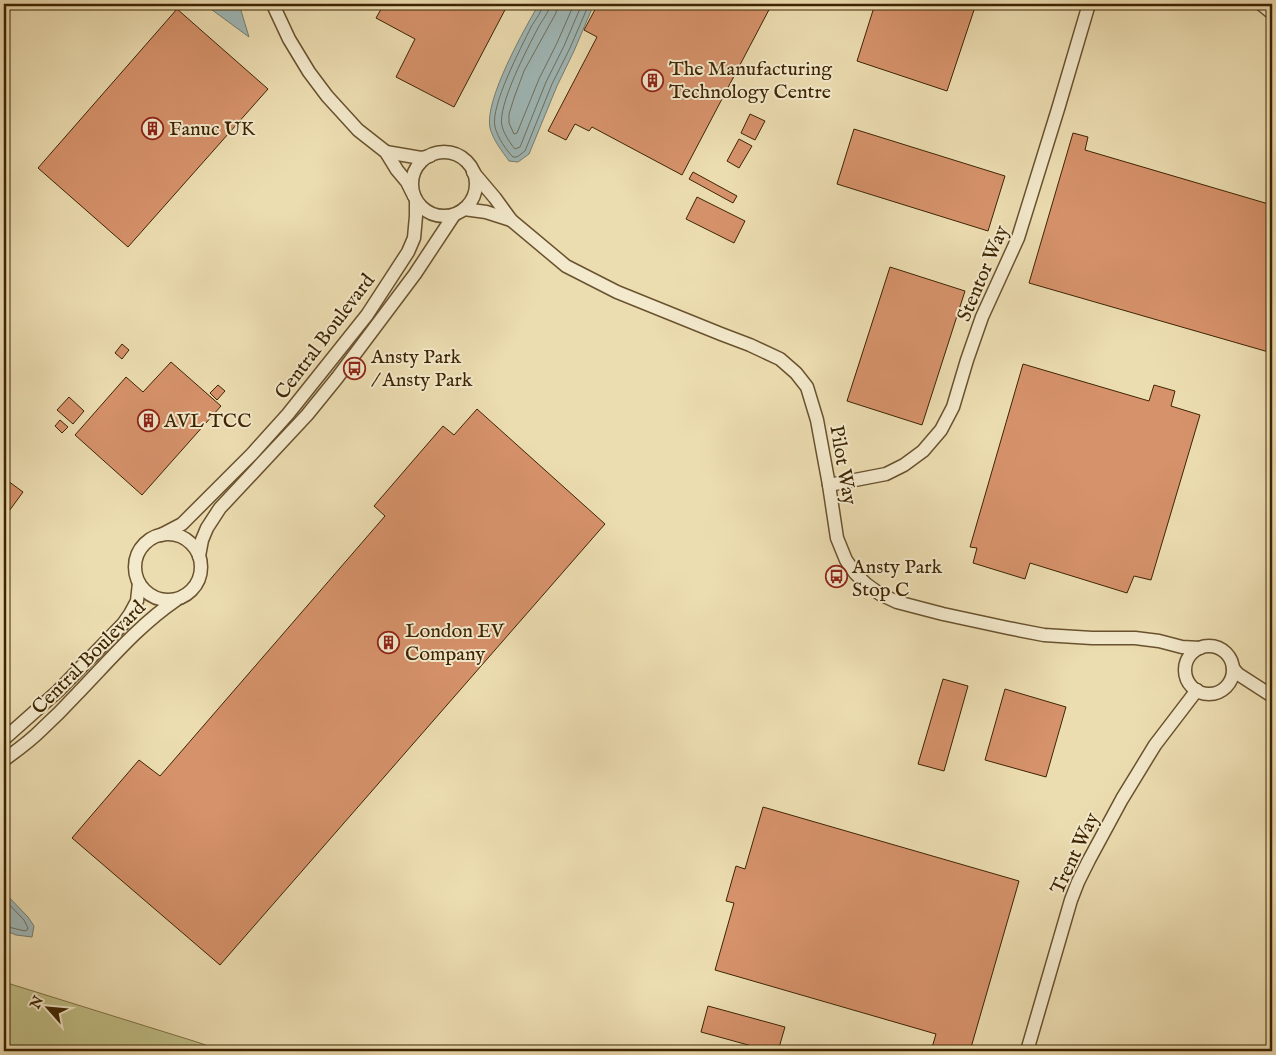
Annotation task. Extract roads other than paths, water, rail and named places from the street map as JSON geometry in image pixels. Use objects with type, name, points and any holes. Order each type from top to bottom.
[{"type":"street","points":[[274,4],[289,39],[320,88],[358,130],[386,152],[407,182],[415,198],[427,211],[445,216],[459,212],[471,201],[476,181],[473,172],[462,158],[444,153],[421,158],[386,152]]},
{"type":"street","name":"Stentor Way","points":[[829,485],[886,474],[904,465],[923,451],[941,430],[952,407],[982,317],[1018,238],[1089,4]]},
{"type":"street","points":[[1261,4],[1272,13]]},
{"type":"street","points":[[415,198],[412,185],[418,165],[426,158],[435,154]]},
{"type":"street","name":"Pilot Way","points":[[473,172],[511,220],[566,266],[617,292],[750,345],[780,359],[796,372],[807,387],[817,420],[837,538],[846,560],[855,573],[880,594],[897,602],[943,614],[1044,635],[1135,638],[1159,641],[1182,647],[1200,648]]},
{"type":"street","name":"Central Boulevard","points":[[161,535],[182,524],[252,454],[288,414],[366,315],[408,252],[414,238],[415,198]]},
{"type":"street","name":"Pilot Way","points":[[459,212],[486,212],[511,220]]},
{"type":"street","name":"Central Boulevard","points":[[199,556],[202,540],[207,528],[220,508],[307,415],[337,378],[459,212]]},
{"type":"street","points":[[161,535],[177,535],[191,543],[199,556],[201,564],[199,579],[195,586],[189,593],[176,600],[163,600],[151,596],[144,591],[136,576],[134,566],[137,555],[145,542],[161,535]]},
{"type":"street","name":"Central Boulevard","points":[[4,739],[58,691],[123,624],[137,601],[139,584]]},
{"type":"street","name":"Central Boulevard","points":[[4,760],[39,732],[78,694],[140,628],[176,600]]},
{"type":"street","points":[[1159,641],[1172,649],[1183,661],[1190,685],[1203,694],[1218,692],[1226,686],[1231,680],[1233,668]]},
{"type":"street","points":[[1185,670],[1190,655],[1200,648],[1215,647],[1221,649],[1228,656],[1238,674],[1268,693]]},
{"type":"street","points":[[1226,686],[1246,685],[1268,693]]},
{"type":"street","name":"Trent Way","points":[[1027,1051],[1071,900],[1078,882],[1104,831],[1155,745],[1197,690]]},
{"type":"water","points":[[204,4],[239,4],[249,37]]},
{"type":"water","points":[[539,4],[594,4],[529,154],[518,162],[509,161],[491,132],[490,116],[493,100],[507,64]]},
{"type":"water","points":[[4,892],[34,926],[32,937],[16,935],[4,930]]},
{"type":"place","name":"The Manufacturing Technology Centre","points":[[653,80]]},
{"type":"place","name":"Fanuc UK","points":[[153,128]]},
{"type":"place","name":"Ansty Park / Ansty Park","points":[[355,368]]},
{"type":"place","name":"AVL TCC","points":[[148,420]]},
{"type":"place","name":"Ansty Park Stop C","points":[[836,577]]},
{"type":"place","name":"London EV Company","points":[[389,642]]}]
